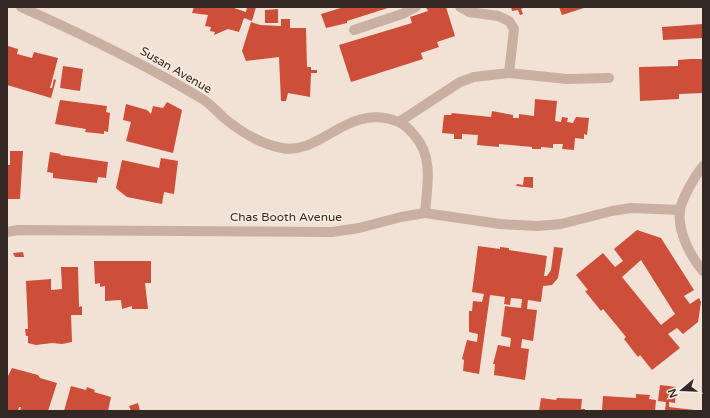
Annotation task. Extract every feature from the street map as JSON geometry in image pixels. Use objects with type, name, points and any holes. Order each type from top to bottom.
[{"type":"street","name":"Susan Avenue","points":[[21,7],[116,50],[206,101],[242,132],[284,149],[304,146],[324,137],[342,126],[358,120],[379,118],[399,122],[412,132],[422,145],[428,161],[425,213]]},
{"type":"street","points":[[354,30],[402,14],[416,7]]},
{"type":"street","points":[[460,7],[469,12],[498,16],[509,21],[514,29],[509,73]]},
{"type":"street","points":[[399,122],[460,82],[474,77],[509,73],[567,78],[608,78]]},
{"type":"street","points":[[703,166],[693,182],[680,210],[683,236],[697,264],[703,270]]},
{"type":"street","name":"Chas Booth Avenue","points":[[7,232],[18,230],[157,230],[332,232],[359,228],[401,217],[425,213],[500,224],[537,226],[561,224],[612,211],[631,208],[680,210]]},
{"type":"building","points":[[194,7],[231,7],[246,12],[247,7],[256,7],[252,21],[244,18],[239,32],[228,29],[214,35],[215,32],[210,31],[211,27],[205,26],[208,15],[192,13]]},
{"type":"building","points":[[344,7],[391,7],[347,21],[347,23],[326,28],[321,14]]},
{"type":"building","points":[[426,7],[446,7],[455,36],[437,42],[439,47],[421,53],[423,59],[351,82],[339,45],[412,23],[410,17],[428,11]]},
{"type":"building","points":[[511,7],[525,7],[521,9],[523,14],[520,15],[518,10],[512,11]]},
{"type":"building","points":[[559,7],[587,7],[562,15]]},
{"type":"building","points":[[278,9],[278,23],[265,23],[265,10]]},
{"type":"building","points":[[281,19],[290,19],[290,28],[306,28],[307,67],[311,67],[311,70],[317,70],[317,73],[311,73],[310,97],[288,93],[286,101],[281,101],[279,57],[246,61],[242,51],[251,22],[260,25],[281,26]]},
{"type":"building","points":[[703,24],[703,38],[663,40],[662,27]]},
{"type":"building","points":[[8,46],[18,49],[17,54],[32,58],[34,52],[58,58],[50,88],[52,88],[54,79],[56,80],[51,98],[7,85]]},
{"type":"building","points":[[703,59],[703,93],[679,94],[679,99],[640,101],[639,67],[678,66],[678,60]]},
{"type":"building","points":[[63,66],[83,69],[80,91],[60,88]]},
{"type":"building","points":[[535,99],[557,101],[555,121],[561,122],[562,117],[568,118],[567,122],[573,123],[576,117],[589,118],[587,135],[584,134],[584,139],[575,138],[574,150],[562,149],[563,144],[553,144],[553,148],[541,147],[541,149],[499,144],[499,147],[477,145],[478,135],[462,134],[462,139],[454,139],[454,134],[442,133],[444,115],[451,115],[452,113],[491,117],[492,111],[513,115],[513,118],[519,118],[519,114],[534,116]]},
{"type":"building","points":[[60,100],[107,106],[106,112],[110,113],[108,132],[104,131],[104,134],[85,132],[86,129],[55,124]]},
{"type":"building","points":[[167,102],[182,110],[173,153],[126,141],[131,122],[123,120],[126,104],[147,110],[151,114],[153,106],[163,108]]},
{"type":"building","points":[[10,151],[23,151],[20,199],[7,199],[7,165],[10,165]]},
{"type":"building","points":[[50,152],[61,154],[60,155],[108,162],[106,178],[98,177],[97,183],[53,178],[53,173],[47,172]]},
{"type":"building","points":[[161,158],[178,161],[174,194],[164,192],[162,204],[127,197],[116,188],[122,160],[159,168]]},
{"type":"building","points":[[524,177],[533,177],[533,188],[516,186],[517,184],[523,185]]},
{"type":"building","points":[[637,230],[661,238],[694,290],[684,296],[690,304],[699,298],[701,302],[698,322],[683,334],[677,328],[668,334],[680,348],[652,370],[640,355],[638,357],[624,339],[626,337],[603,309],[601,311],[585,291],[588,290],[576,275],[603,253],[615,267],[623,261],[614,249]],"holes":[[[641,260],[675,314],[661,325],[622,277]]]},
{"type":"building","points":[[478,246],[500,249],[500,247],[509,248],[509,250],[547,256],[544,276],[547,276],[551,270],[554,247],[563,248],[558,278],[552,285],[543,286],[541,302],[528,300],[527,309],[537,310],[533,341],[522,339],[521,348],[529,349],[525,380],[494,375],[495,364],[493,364],[498,345],[510,347],[511,338],[501,336],[505,306],[521,308],[522,299],[511,298],[510,305],[504,304],[505,297],[490,295],[479,374],[463,371],[464,360],[462,359],[467,340],[477,342],[478,334],[469,332],[469,311],[472,311],[473,301],[482,302],[484,294],[472,292]]},
{"type":"building","points":[[23,252],[24,257],[15,257],[13,253]]},
{"type":"building","points":[[94,261],[151,261],[151,283],[145,283],[148,309],[132,309],[132,306],[122,309],[121,300],[105,301],[105,286],[100,287],[100,283],[95,284]]},
{"type":"building","points":[[61,267],[78,267],[79,307],[82,306],[82,315],[71,315],[72,342],[36,345],[28,343],[28,336],[26,336],[25,329],[28,329],[26,281],[51,279],[51,290],[62,289]]},
{"type":"building","points":[[12,368],[38,375],[40,378],[57,383],[48,411],[20,411],[21,407],[19,407],[18,411],[7,411],[7,378]]},
{"type":"building","points":[[660,385],[676,387],[675,403],[669,402],[669,407],[703,411],[665,411],[666,402],[658,401]]},
{"type":"building","points":[[71,386],[86,390],[87,387],[95,390],[94,392],[111,397],[108,411],[64,411]]},
{"type":"building","points":[[636,394],[650,395],[649,399],[656,400],[655,411],[602,411],[603,396],[636,398]]},
{"type":"building","points":[[541,398],[556,400],[557,398],[582,399],[581,409],[585,409],[585,411],[539,411]]},
{"type":"building","points":[[138,403],[140,411],[131,411],[129,406]]}]
